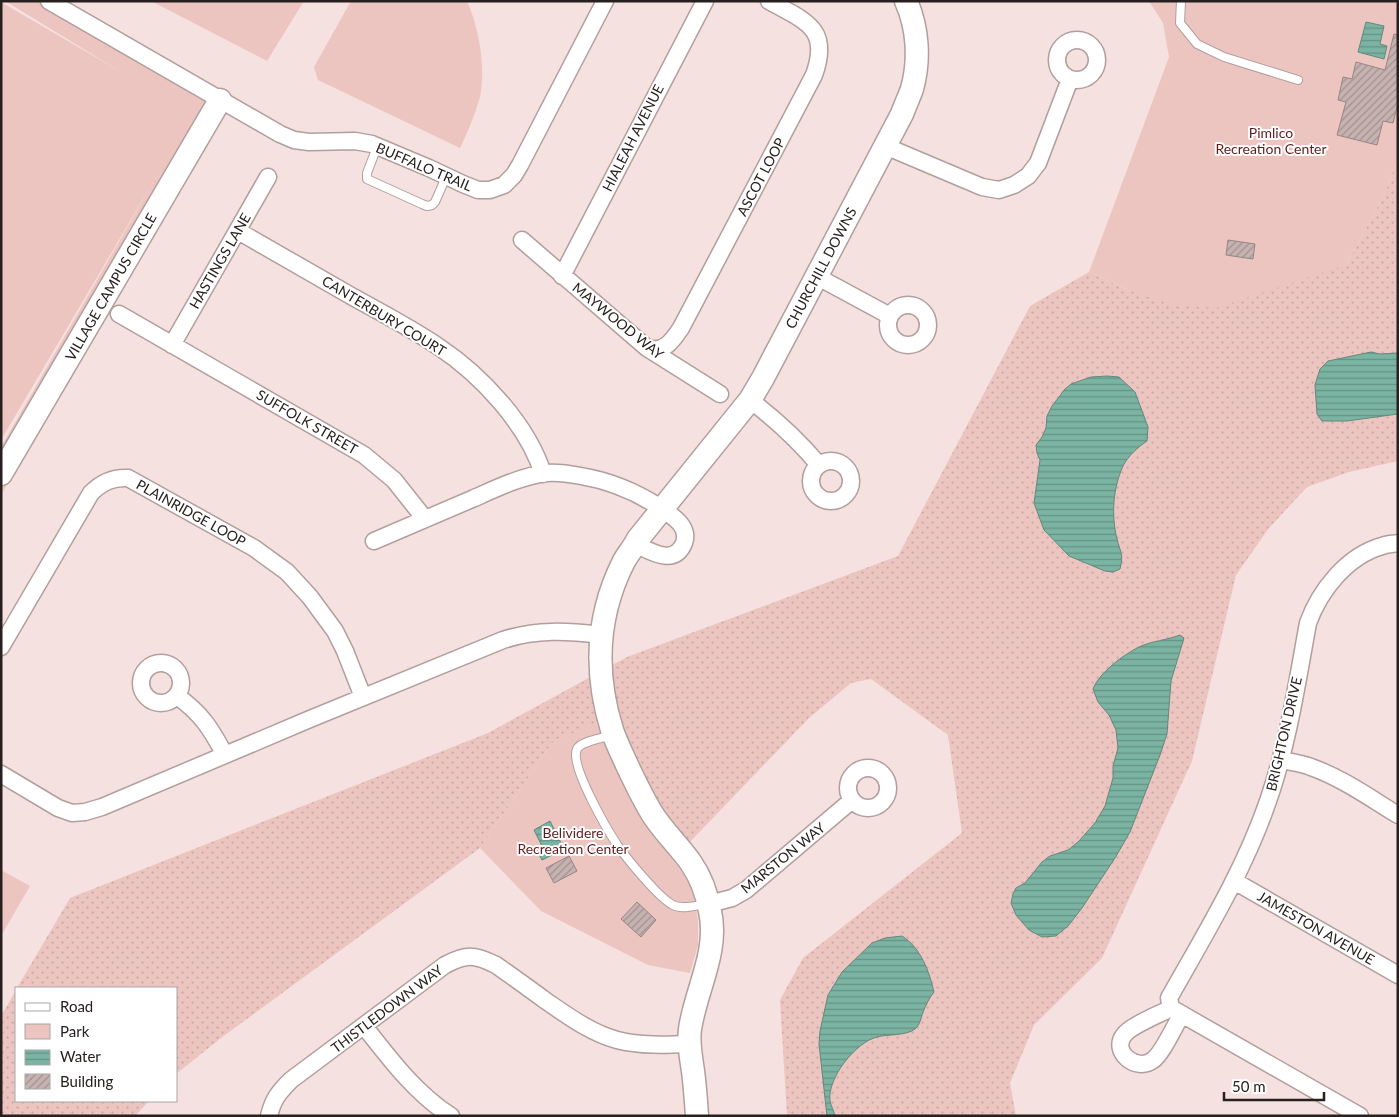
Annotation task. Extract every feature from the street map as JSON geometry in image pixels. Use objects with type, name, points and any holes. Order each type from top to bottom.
[{"type":"street","name":"BUFFALO TRAIL","points":[[49,1],[280,134],[294,140],[309,142],[355,141],[377,146],[478,190],[490,190],[504,185],[514,175],[605,1]]},
{"type":"street","name":"HIALEAH AVENUE","points":[[562,276],[704,1]]},
{"type":"street","name":"ASCOT LOOP","points":[[647,348],[654,351],[665,347],[674,339],[681,328],[814,75],[819,61],[819,40],[811,28],[801,19],[769,1]]},
{"type":"street","name":"CHURCHILL DOWNS","points":[[697,1116],[690,1032],[712,947],[713,928],[709,904],[700,878],[692,864],[653,815],[639,791],[614,735],[606,709],[600,665],[601,635],[607,602],[625,560],[635,544],[750,400],[778,351],[902,114],[912,89],[917,42],[911,11],[906,1]]},
{"type":"street","points":[[885,146],[982,186],[998,190],[1014,186],[1028,176],[1038,163],[1070,79]]},
{"type":"street","name":"VILLAGE CAMPUS CIRCLE","points":[[1,474],[220,100]]},
{"type":"street","name":"HASTINGS LANE","points":[[172,345],[268,177]]},
{"type":"street","name":"CANTERBURY COURT","points":[[238,231],[440,348],[478,378],[511,415],[532,447],[543,474]]},
{"type":"street","name":"MAYWOOD WAY","points":[[522,240],[647,348],[720,394]]},
{"type":"street","points":[[816,276],[890,316]]},
{"type":"street","name":"SUFFOLK STREET","points":[[119,314],[364,455],[394,480],[425,519]]},
{"type":"street","points":[[750,400],[791,435],[818,465]]},
{"type":"street","points":[[374,541],[490,491],[523,479],[543,474],[565,473],[604,480],[641,496],[681,523],[685,531],[685,540],[681,549],[673,554],[664,556],[656,554],[635,544]]},
{"type":"street","name":"PLAINRIDGE LOOP","points":[[1,647],[91,493],[98,486],[106,482],[128,478],[247,544],[287,572],[310,597],[334,631],[346,651],[364,697]]},
{"type":"street","name":"BRIGHTON DRIVE","points":[[1360,1116],[1176,1011],[1169,998],[1234,881],[1268,801],[1286,741],[1308,623],[1313,609],[1323,592],[1334,579],[1354,561],[1368,551],[1398,543]]},
{"type":"street","points":[[1,774],[58,808],[72,812],[85,812],[102,807],[520,634],[561,631],[601,635]]},
{"type":"street","points":[[177,696],[201,716],[212,731],[225,755]]},
{"type":"street","points":[[1280,760],[1304,765],[1326,774],[1398,814]]},
{"type":"street","name":"MARSTON WAY","points":[[709,904],[732,898],[746,890],[851,801]]},
{"type":"street","name":"JAMESTON AVENUE","points":[[1234,881],[1398,975]]},
{"type":"street","name":"THISTLEDOWN WAY","points":[[269,1116],[272,1103],[278,1092],[291,1080],[444,965],[459,958],[472,957],[483,959],[496,965],[568,1016],[602,1035],[638,1044],[690,1044]]},
{"type":"street","points":[[364,1026],[405,1076],[422,1093],[451,1116]]},
{"type":"lane","points":[[1181,1],[1180,23],[1197,44],[1224,56],[1298,80]]},
{"type":"lane","points":[[377,146],[367,172],[367,179],[422,204],[427,206],[435,202],[446,177]]},
{"type":"lane","points":[[614,735],[582,744],[577,748],[576,755],[577,766],[586,788],[604,821],[619,847],[665,900],[674,906],[682,907],[709,904]]},
{"type":"green space","points":[[5,1],[43,1],[219,108],[1,495],[1,447],[155,179],[1,440],[1,2],[121,72]]},
{"type":"green space","points":[[151,1],[304,1],[267,61]]},
{"type":"green space","points":[[351,1],[467,1],[478,35],[482,61],[482,85],[476,110],[460,148],[318,80],[314,67]]},
{"type":"green space","name":"Pimlico Recreation Center","points":[[1149,1],[1386,1],[1398,3],[1398,158],[1384,195],[1346,265],[1216,308],[1170,304],[1128,290],[1089,272],[1169,57],[1163,23]]},
{"type":"green space","points":[[1398,158],[1398,461],[1349,472],[1307,487],[1269,528],[1236,575],[1192,761],[1102,958],[1034,1025],[1010,1083],[1016,1116],[787,1116],[780,1000],[803,958],[962,833],[948,735],[871,679],[851,683],[809,718],[688,844],[662,809],[644,779],[617,713],[552,743],[480,848],[221,1038],[178,1072],[178,987],[18,987],[70,898],[488,733],[627,657],[898,556],[1030,306],[1089,272],[1128,290],[1346,265],[1384,195]]},
{"type":"green space","name":"Belividere Recreation Center","points":[[596,722],[629,796],[644,821],[683,874],[693,892],[698,921],[698,945],[690,973],[648,965],[541,911],[480,848],[552,743]]},
{"type":"green space","points":[[1,870],[30,886],[1,936]]},
{"type":"green space","points":[[15,992],[15,1102],[148,1102],[135,1116],[1,1116],[1,1016]]},
{"type":"water","points":[[1366,22],[1384,26],[1380,44],[1387,46],[1384,59],[1358,52]]},
{"type":"water","points":[[1371,352],[1380,354],[1398,353],[1398,414],[1347,421],[1322,421],[1317,414],[1315,385],[1320,369],[1328,361]]},
{"type":"water","points":[[1091,377],[1119,377],[1135,392],[1148,427],[1147,441],[1137,449],[1123,466],[1117,483],[1114,521],[1122,559],[1120,569],[1113,572],[1105,571],[1069,556],[1044,530],[1034,503],[1040,460],[1036,445],[1046,428],[1047,416],[1052,406],[1071,384]]},
{"type":"water","points":[[1180,635],[1184,638],[1171,681],[1167,734],[1130,832],[1115,858],[1068,926],[1056,936],[1042,937],[1029,930],[1016,915],[1011,903],[1013,894],[1016,888],[1025,883],[1042,862],[1050,856],[1068,850],[1095,823],[1105,806],[1113,778],[1113,766],[1118,748],[1116,730],[1109,715],[1098,702],[1093,689],[1106,671],[1133,650],[1149,643]]},
{"type":"water","points":[[550,821],[564,849],[542,860],[536,849],[542,846],[534,830]]},
{"type":"water","points":[[902,936],[919,953],[927,968],[934,992],[926,1004],[915,1029],[902,1034],[877,1037],[869,1040],[844,1062],[833,1082],[830,1092],[830,1101],[835,1116],[827,1116],[819,1044],[828,995],[842,972],[872,943],[885,938]]},
{"type":"building","points":[[1394,34],[1398,35],[1398,103],[1393,123],[1383,121],[1377,145],[1337,135],[1346,102],[1338,100],[1343,77],[1352,79],[1356,62],[1385,70]]},
{"type":"building","points":[[1228,240],[1255,244],[1253,259],[1226,255]]},
{"type":"building","points":[[569,856],[577,871],[554,883],[546,868]]},
{"type":"building","points":[[637,902],[656,920],[641,937],[621,919]]}]
